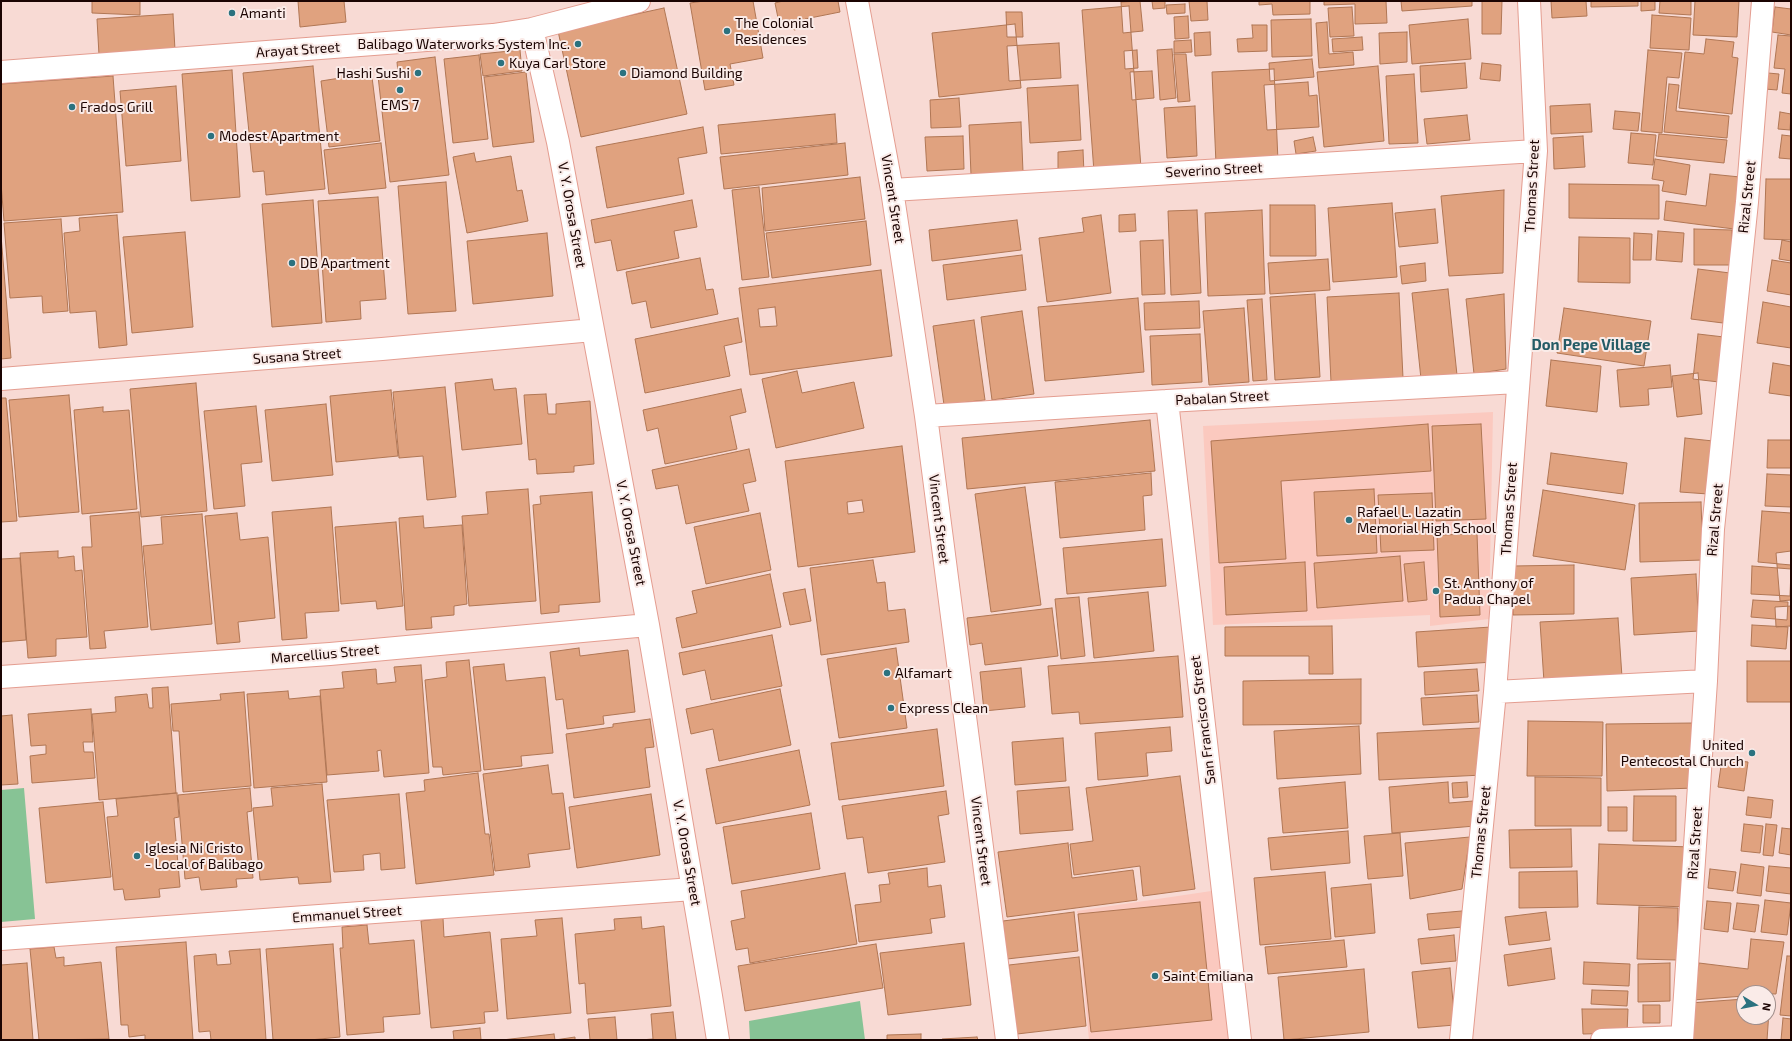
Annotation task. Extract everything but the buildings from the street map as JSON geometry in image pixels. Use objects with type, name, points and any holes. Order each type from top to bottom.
[{"type":"street","name":"Arayat Street","points":[[1,72],[493,35],[532,29],[639,1]]},
{"type":"street","name":"Vincent Street","points":[[857,1],[892,190],[926,416],[1007,1040]]},
{"type":"street","name":"Thomas Street","points":[[1461,1040],[1495,692],[1536,150],[1528,1]]},
{"type":"street","name":"Rizal Street","points":[[1682,1039],[1706,681],[1713,529],[1747,194],[1763,1]]},
{"type":"street","name":"V. Y. Orosa Street","points":[[532,29],[558,142],[648,625],[718,1040]]},
{"type":"street","name":"Severino Street","points":[[892,190],[1536,150]]},
{"type":"street","name":"Susana Street","points":[[1,379],[382,349],[593,330]]},
{"type":"street","name":"Pabalan Street","points":[[926,416],[1518,382]]},
{"type":"street","name":"San Francisco Street","points":[[1167,401],[1240,1040]]},
{"type":"street","name":"Marcellius Street","points":[[1,678],[330,654],[648,625]]},
{"type":"street","points":[[1495,692],[1706,681]]},
{"type":"street","name":"Emmanuel Street","points":[[1,939],[693,889]]},
{"type":"street","points":[[1602,1040],[1682,1039]]},
{"type":"shaded area","name":"Rafael L. Lazatin Memorial High School","points":[[1493,412],[1489,619],[1430,626],[1430,615],[1213,625],[1203,426]]},
{"type":"shaded area","name":"Saint Emiliana","points":[[1218,890],[1234,1040],[1089,1040],[1077,911]]},
{"type":"green space","points":[[24,788],[35,919],[1,922],[1,790]]},
{"type":"green space","points":[[860,1001],[865,1040],[750,1040],[749,1021]]},
{"type":"place","name":"Amanti","points":[[232,13]]},
{"type":"place","name":"The Colonial Residences","points":[[727,31]]},
{"type":"place","name":"Balibago Waterworks System Inc.","points":[[578,44]]},
{"type":"place","name":"Kuya Carl Store","points":[[501,63]]},
{"type":"place","name":"Hashi Sushi","points":[[418,73]]},
{"type":"place","name":"Diamond Building","points":[[623,73]]},
{"type":"place","name":"EMS 7","points":[[400,90]]},
{"type":"place","name":"Frados Grill","points":[[72,107]]},
{"type":"place","name":"Modest Apartment","points":[[211,136]]},
{"type":"place","name":"DB Apartment","points":[[292,263]]},
{"type":"place","name":"Rafael L. Lazatin Memorial High School","points":[[1349,520]]},
{"type":"place","name":"St. Anthony of Padua Chapel","points":[[1436,591]]},
{"type":"place","name":"Alfamart","points":[[887,673]]},
{"type":"place","name":"Express Clean","points":[[891,708]]},
{"type":"place","name":"United Pentecostal Church","points":[[1752,753]]},
{"type":"place","name":"Iglesia Ni Cristo - Local of Balibago","points":[[137,856]]},
{"type":"place","name":"Saint Emiliana","points":[[1155,976]]},
{"type":"district","name":"Don Pepe Village","points":[[1591,345]]}]
